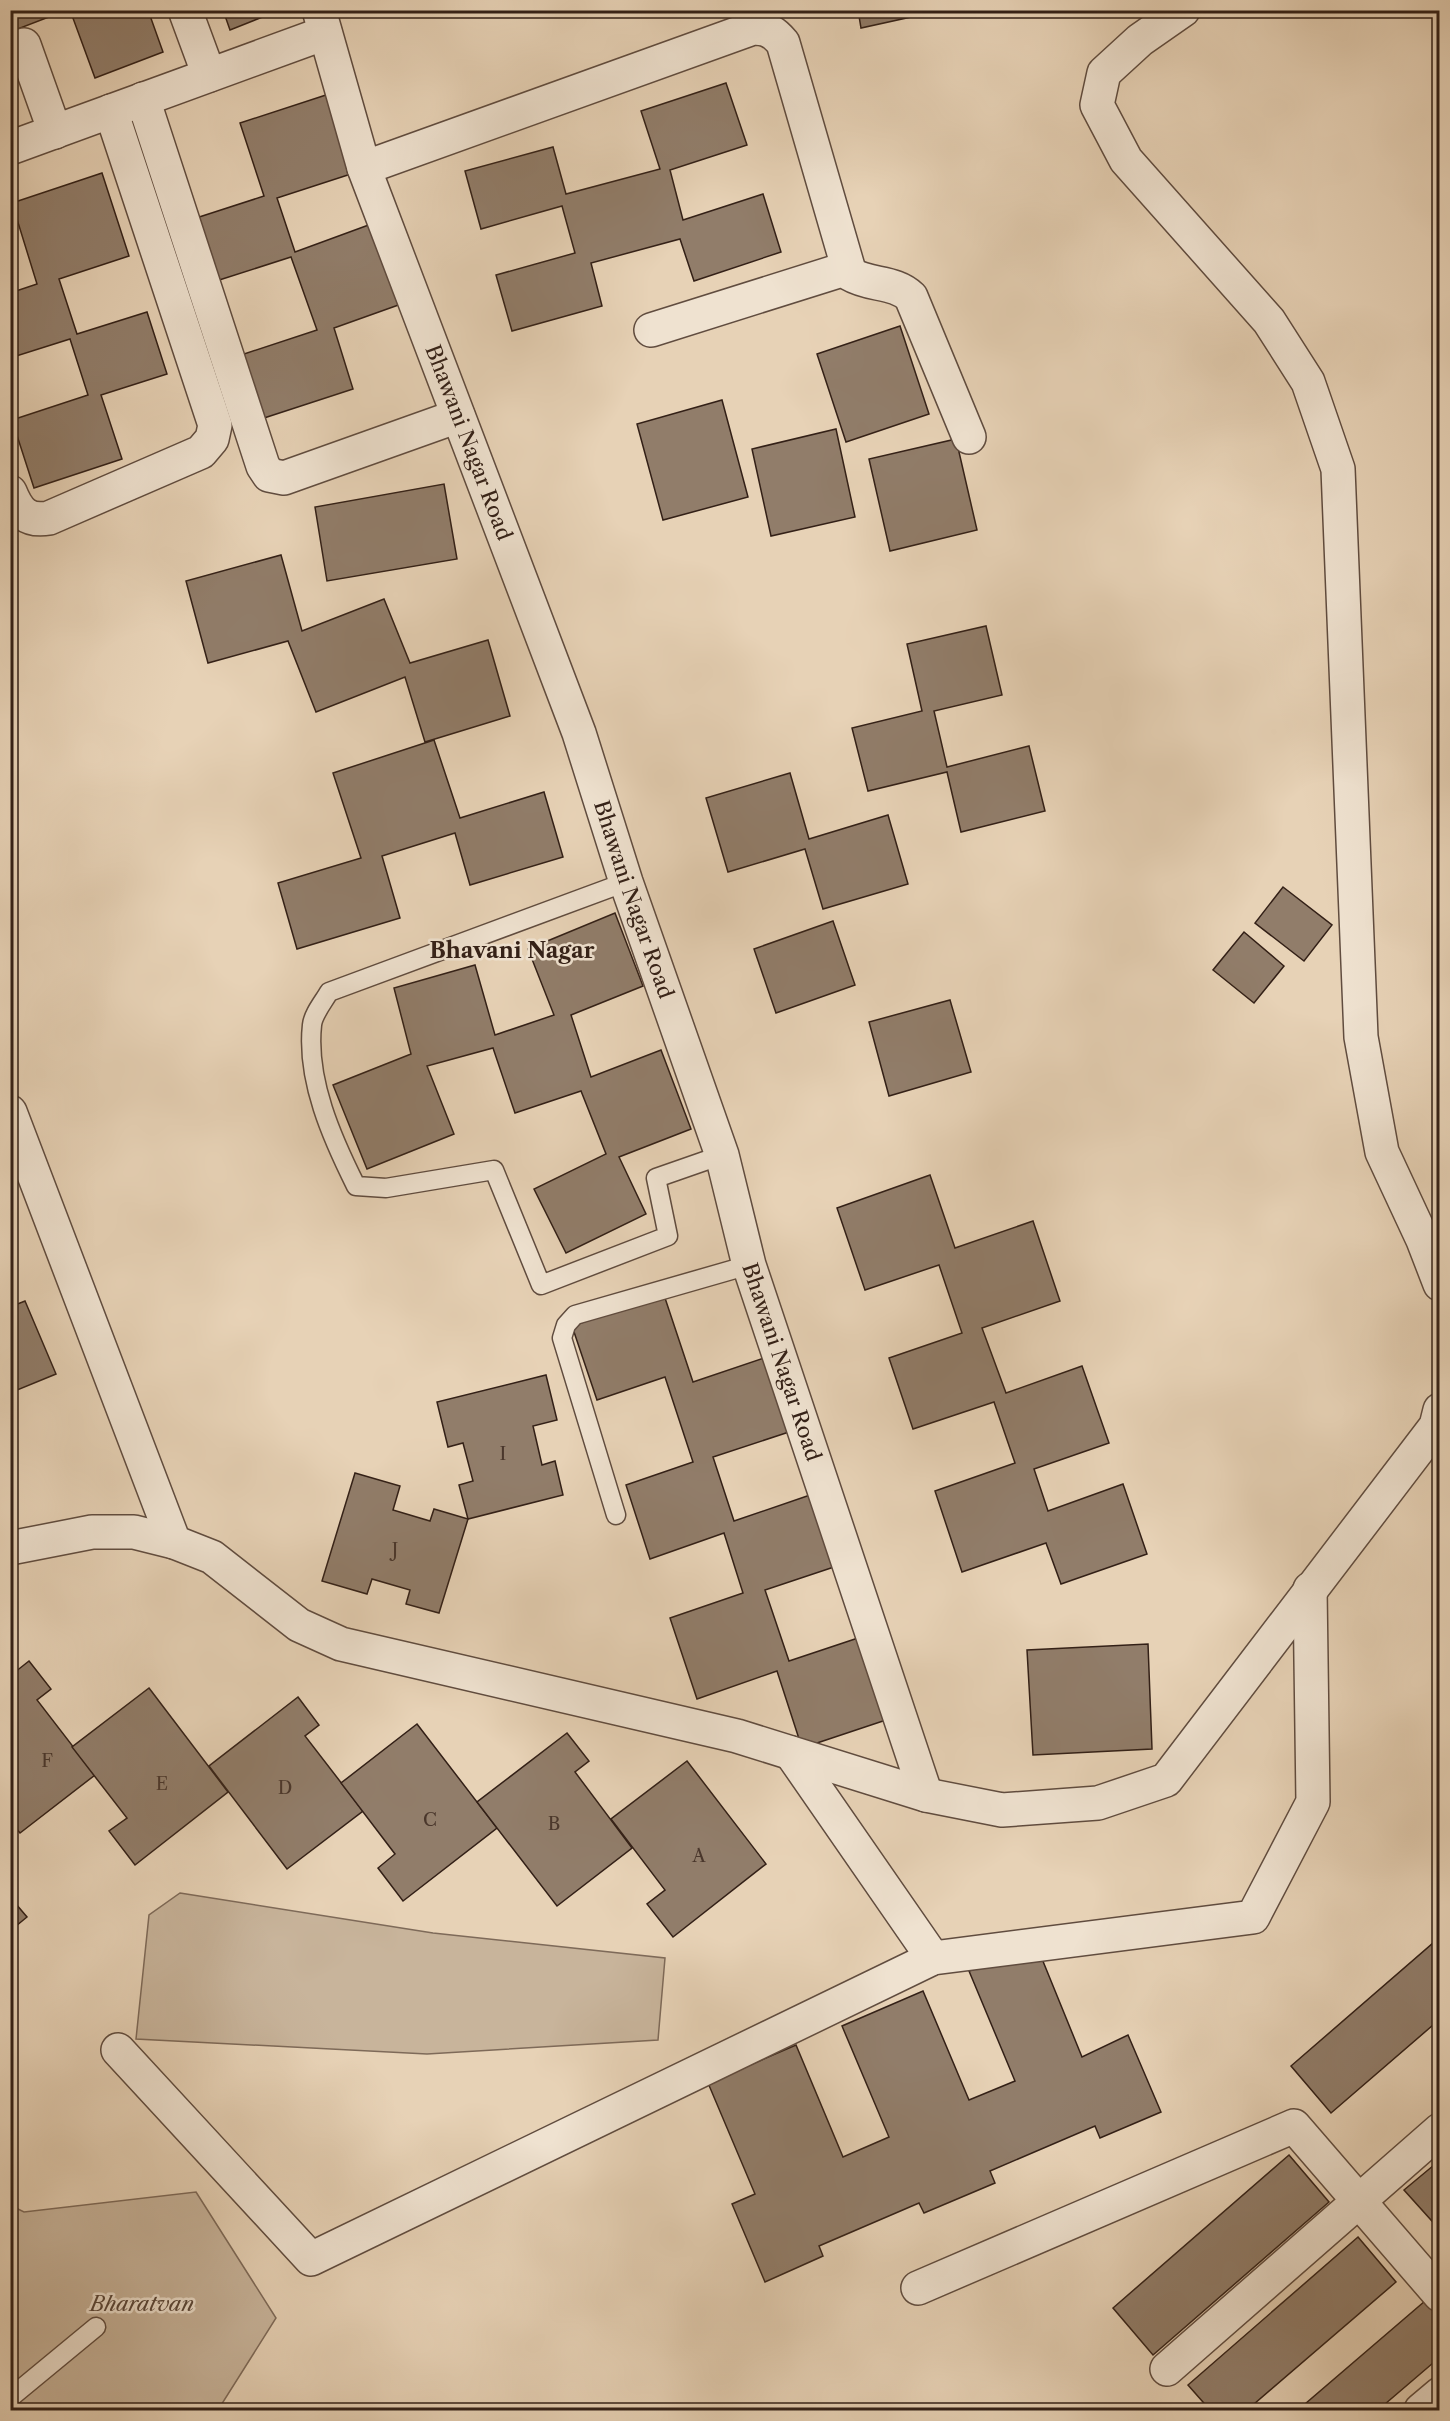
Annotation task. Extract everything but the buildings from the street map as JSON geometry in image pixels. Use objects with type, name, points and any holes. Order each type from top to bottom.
[{"type":"street","points":[[185,10],[208,75]]},
{"type":"street","points":[[1183,10],[1140,40],[1104,73],[1097,105],[1126,160],[1269,321],[1308,382],[1338,469],[1361,1038],[1382,1152],[1423,1240],[1440,1284]]},
{"type":"street","points":[[10,148],[208,75],[322,22]]},
{"type":"street","name":"Bhawani Nagar Road","points":[[322,22],[364,168],[579,733],[626,882],[722,1155],[749,1265],[926,1795]]},
{"type":"street","points":[[364,168],[753,28],[765,28],[775,33],[783,43],[850,274],[860,280],[896,287],[911,297],[969,437]]},
{"type":"street","points":[[24,45],[55,132]]},
{"type":"street","points":[[143,99],[263,466],[269,475],[284,478],[458,416]]},
{"type":"street","points":[[10,492],[16,508],[26,516],[36,520],[49,518],[201,453],[212,439],[215,425],[111,111]]},
{"type":"street","points":[[651,330],[848,268]]},
{"type":"street","points":[[10,1112],[174,1542]]},
{"type":"street","points":[[10,1548],[92,1532],[134,1532],[174,1542],[212,1557],[299,1625],[341,1644],[725,1734],[926,1795],[1002,1810],[1098,1803],[1166,1780],[1310,1588],[1436,1426],[1440,1410]]},
{"type":"street","points":[[118,2050],[312,2259],[933,1958],[1254,1917],[1313,1802],[1310,1588]]},
{"type":"street","points":[[791,1753],[933,1958]]},
{"type":"street","points":[[918,2288],[1294,2126],[1440,2295]]},
{"type":"street","points":[[1167,2369],[1440,2130]]},
{"type":"street","points":[[1421,2410],[1440,2394]]},
{"type":"lane","points":[[626,882],[329,992],[312,1023],[314,1073],[334,1140],[356,1186],[386,1188],[494,1170],[541,1285],[668,1236],[656,1178],[722,1155]]},
{"type":"lane","points":[[616,1515],[562,1338],[566,1325],[575,1315],[749,1265]]},
{"type":"lane","points":[[10,2398],[96,2327]]},
{"type":"green space","points":[[180,1893],[433,1933],[665,1958],[658,2040],[427,2054],[136,2039],[149,1915]]},
{"type":"green space","name":"Bharatvan","points":[[196,2192],[276,2318],[218,2410],[11,2410],[10,2205],[24,2212]]},
{"type":"district","name":"Bhavani Nagar","points":[[512,950]]}]
